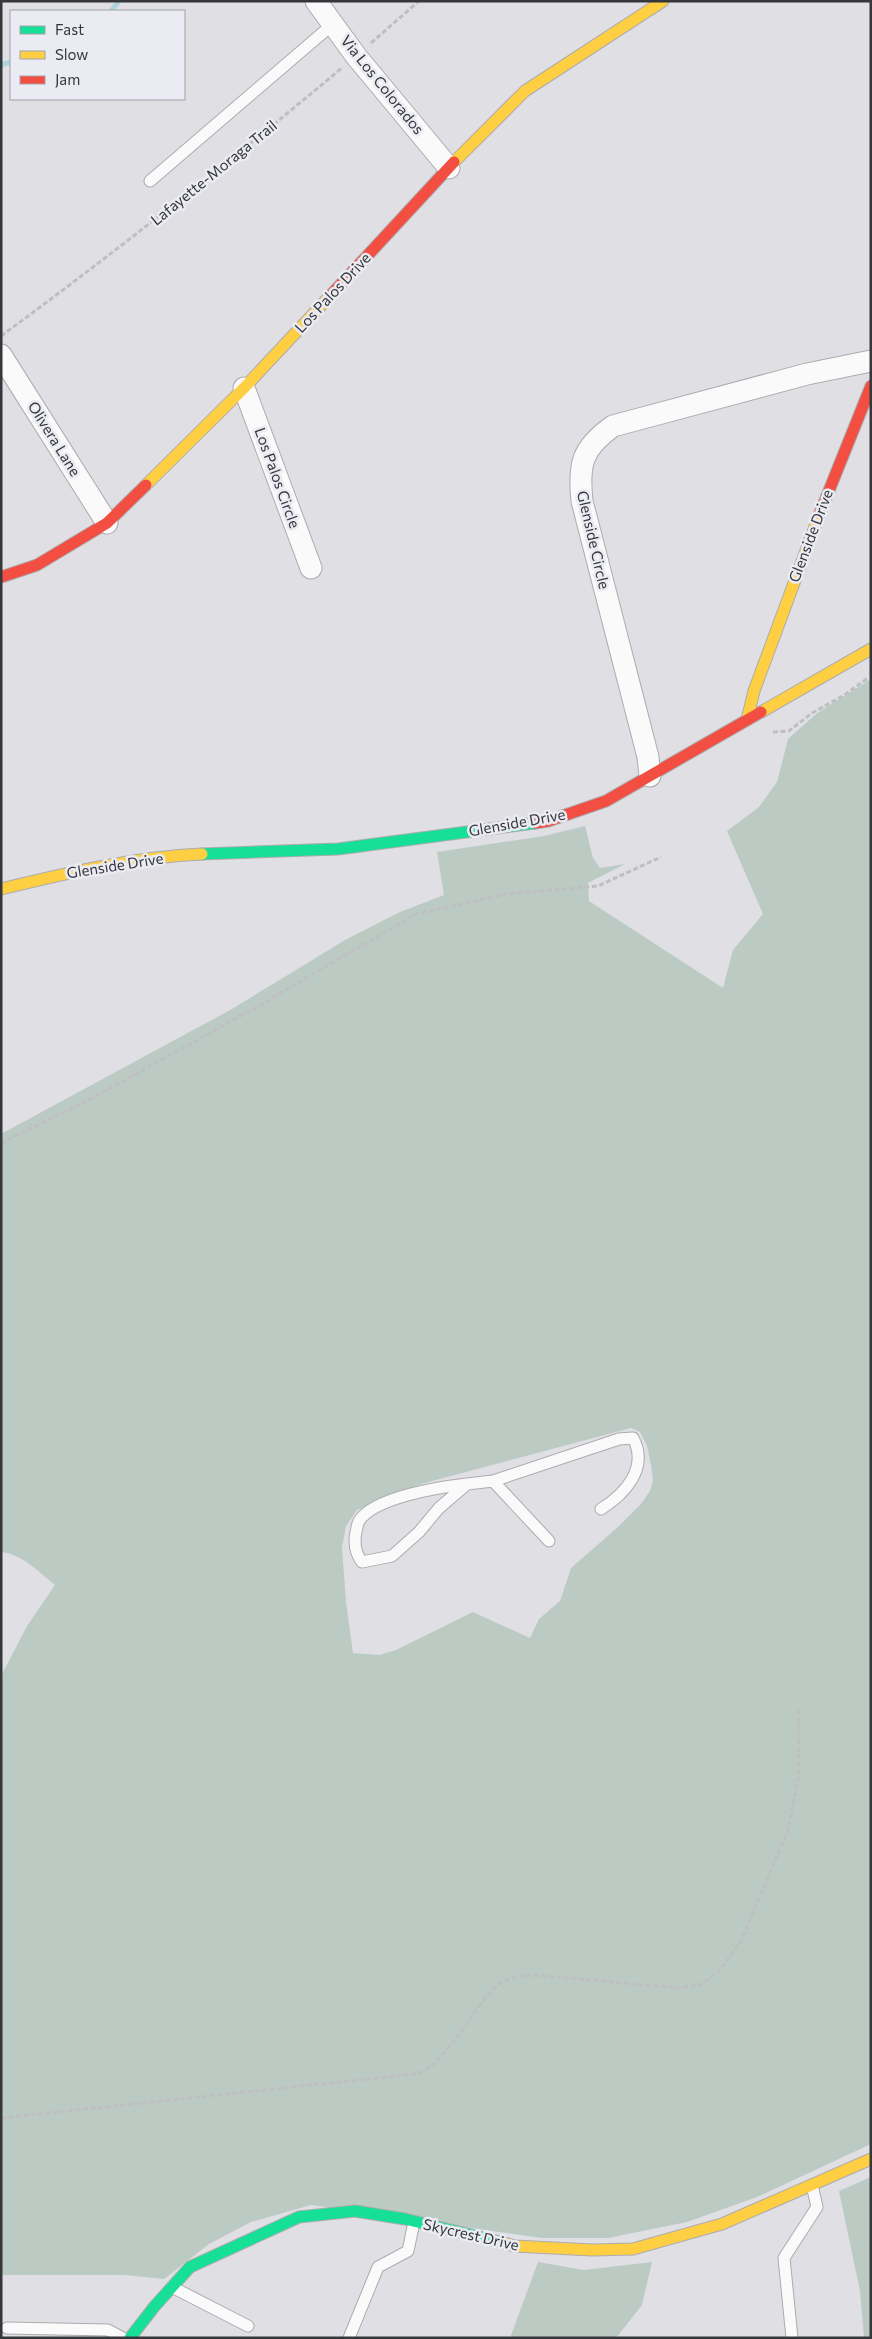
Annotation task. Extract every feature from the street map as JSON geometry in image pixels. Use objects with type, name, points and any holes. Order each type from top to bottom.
[{"type":"street","name":"Via Los Colorados","points":[[316,1],[356,56],[450,168]]},
{"type":"street","name":"Los Palos Drive","points":[[1,577],[37,565],[107,523],[244,388],[450,168],[525,91],[663,1]]},
{"type":"street","name":"Olivera Lane","points":[[1,355],[107,523]]},
{"type":"street","name":"Glenside Circle","points":[[650,776],[648,757],[582,501],[580,479],[582,460],[591,444],[613,426],[807,374],[871,361]]},
{"type":"street","name":"Glenside Drive","points":[[1,889],[74,871],[125,862],[190,855],[338,849],[515,827],[548,821],[606,801],[748,720],[754,691],[804,553],[871,386]]},
{"type":"street","name":"Los Palos Circle","points":[[244,388],[310,568]]},
{"type":"street","points":[[748,720],[871,648]]},
{"type":"street","name":"Skycrest Drive","points":[[130,2338],[190,2267],[299,2217],[355,2211],[414,2222],[514,2246],[592,2250],[633,2249],[722,2224],[871,2159]]},
{"type":"lane","points":[[150,181],[333,24]]},
{"type":"lane","points":[[467,1484],[439,1508],[419,1532],[392,1556],[362,1562],[357,1556],[354,1539],[358,1522],[367,1513],[394,1500],[434,1488],[467,1484],[493,1481],[619,1439],[633,1438],[638,1448],[634,1477],[619,1498],[601,1509]]},
{"type":"lane","points":[[493,1481],[548,1541]]},
{"type":"lane","points":[[792,2338],[784,2258],[816,2207],[811,2184]]},
{"type":"lane","points":[[349,2338],[378,2267],[408,2251],[414,2222]]},
{"type":"lane","points":[[172,2287],[248,2326]]},
{"type":"lane","points":[[7,2328],[108,2330],[123,2338]]},
{"type":"path","name":"Lafayette-Moraga Trail","points":[[1,336],[91,270],[223,167],[419,1]]},
{"type":"path","points":[[1,1143],[83,1103],[250,1011],[416,914],[507,894],[598,886],[661,857]]},
{"type":"path","points":[[1,2118],[416,2074],[426,2071],[440,2059],[461,2029],[498,1986],[513,1978],[534,1975],[679,1988],[702,1984],[720,1970],[741,1941],[788,1830],[799,1774],[798,1709]]},
{"type":"shaded area","points":[[871,679],[871,2144],[757,2197],[687,2222],[608,2238],[542,2238],[311,2205],[251,2222],[209,2244],[164,2279],[125,2275],[1,2275],[1,1676],[27,1626],[55,1585],[23,1560],[1,1552],[1,1134],[232,1009],[345,940],[400,912],[444,895],[437,852],[544,836],[585,826],[593,858],[600,868],[625,864],[588,883],[589,901],[723,988],[733,950],[763,914],[727,831],[759,807],[777,782],[788,739],[816,714]],"holes":[[[631,1428],[640,1432],[647,1446],[651,1465],[653,1480],[650,1491],[641,1504],[618,1527],[571,1568],[560,1601],[539,1619],[530,1638],[473,1612],[396,1650],[379,1655],[353,1653],[346,1602],[342,1548],[346,1526],[357,1510],[421,1484]]]},
{"type":"shaded area","points":[[871,2177],[871,2338],[864,2338],[860,2291],[839,2191]]},
{"type":"shaded area","points":[[538,2262],[584,2270],[652,2262],[642,2305],[616,2338],[510,2338]]},
{"type":"waterway","points":[[112,10],[119,1]]},
{"type":"waterway","points":[[1,65],[10,62]]},
{"type":"traffic: fast","points":[[202,854],[338,849],[535,823]]},
{"type":"traffic: fast","points":[[130,2338],[154,2307],[190,2267],[299,2217],[355,2211],[405,2219],[504,2243]]},
{"type":"traffic: slow","points":[[454,162],[525,91],[663,1]]},
{"type":"traffic: slow","points":[[146,485],[244,388],[330,296]]},
{"type":"traffic: slow","points":[[747,720],[754,691],[820,513]]},
{"type":"traffic: slow","points":[[761,712],[871,649]]},
{"type":"traffic: slow","points":[[1,889],[126,862],[202,854]]},
{"type":"traffic: slow","points":[[504,2243],[514,2246],[592,2250],[633,2249],[722,2224],[871,2159]]},
{"type":"traffic: jam","points":[[330,296],[454,162]]},
{"type":"traffic: jam","points":[[820,513],[871,386]]},
{"type":"traffic: jam","points":[[1,577],[37,565],[107,523],[146,485]]},
{"type":"traffic: jam","points":[[535,823],[548,821],[606,801],[761,712]]}]
